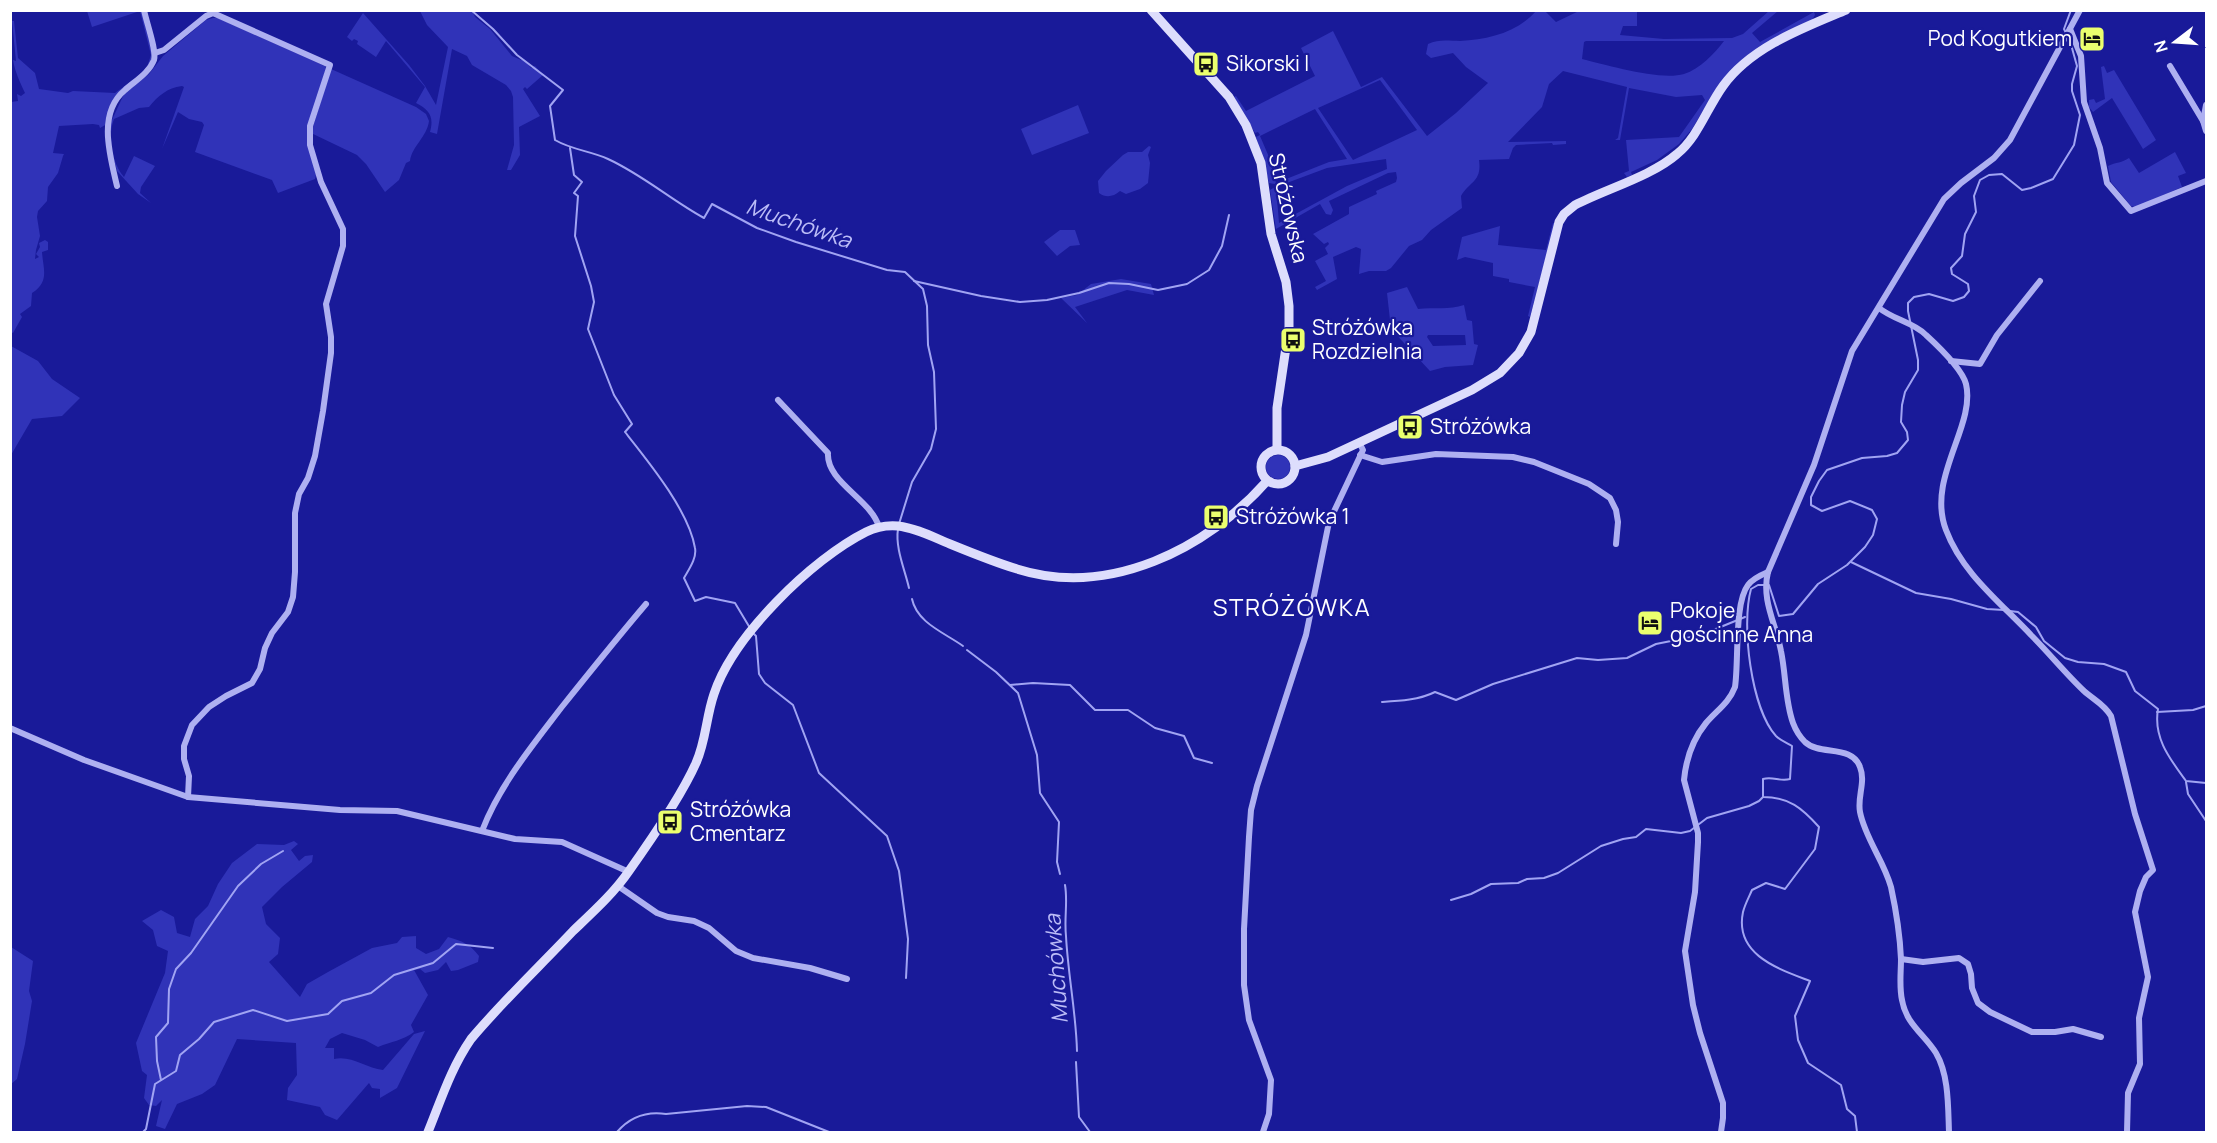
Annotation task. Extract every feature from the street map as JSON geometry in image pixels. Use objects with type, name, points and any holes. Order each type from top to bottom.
[{"type":"main road","name":"Stróżowska","points":[[1151,10],[1229,97],[1246,125],[1261,163],[1272,234],[1286,282],[1289,306],[1289,327],[1279,387],[1277,449]]},
{"type":"main road","points":[[1295,466],[1328,457],[1472,390],[1500,373],[1519,353],[1531,332],[1556,232],[1564,214],[1575,205],[1672,158],[1690,140],[1724,84],[1738,69],[1773,44],[1846,10]]},
{"type":"main road","points":[[1277,449],[1290,454],[1295,466],[1291,478],[1280,484],[1268,481],[1263,476],[1261,462],[1270,451],[1277,449]]},
{"type":"main road","points":[[428,1132],[454,1067],[471,1039],[629,872],[696,763],[714,693],[735,653],[752,631],[800,580],[829,557],[856,538],[879,527],[899,526],[1018,570],[1040,575],[1068,577],[1109,573],[1149,564],[1187,547],[1237,512],[1268,481]]},
{"type":"street","points":[[117,186],[107,136],[109,118],[118,95],[145,74],[154,61],[155,53],[144,10]]},
{"type":"street","points":[[1949,1132],[1942,1066],[1935,1052],[1915,1029],[1905,1011],[1900,983],[1901,959],[1890,884],[1860,813],[1862,772],[1859,764],[1846,754],[1808,744],[1797,733],[1790,714],[1781,649],[1766,600],[1765,587],[1768,572],[1814,465],[1852,351],[1944,199],[1994,158],[2010,140],[2080,10]]},
{"type":"street","points":[[155,53],[164,50],[206,16],[213,13],[330,65],[310,126],[310,145],[321,182],[344,229],[343,246],[326,304],[331,353],[324,411],[315,456],[308,478],[299,494],[295,513],[295,572],[288,612],[272,633],[265,648],[260,669],[252,683],[209,707],[192,725],[184,746],[184,759],[189,776],[188,797]]},
{"type":"street","points":[[2068,34],[2081,56],[2084,102],[2102,154],[2107,183],[2131,211],[2206,181]]},
{"type":"street","points":[[2170,66],[2206,131]]},
{"type":"street","points":[[2203,122],[2206,105]]},
{"type":"street","points":[[1951,361],[1980,364],[1997,335],[2040,281]]},
{"type":"street","points":[[1879,308],[1887,315],[1919,329],[1951,361],[1966,383],[1968,401],[1945,473],[1943,520],[1951,540],[1985,591],[2006,609],[2085,692],[2106,708],[2111,716],[2135,814],[2153,870],[2146,876],[2135,912],[2148,977],[2139,1018],[2140,1064],[2128,1093],[2127,1132]]},
{"type":"street","points":[[778,400],[828,453],[831,470],[877,520],[879,527]]},
{"type":"street","points":[[1263,1132],[1269,1114],[1271,1080],[1249,1020],[1244,985],[1244,929],[1251,810],[1306,635],[1329,522],[1363,450],[1359,442]]},
{"type":"street","points":[[1360,454],[1382,462],[1436,454],[1513,457],[1534,462],[1589,484],[1610,498],[1616,510],[1618,522],[1616,544]]},
{"type":"street","points":[[1720,1132],[1723,1103],[1693,1005],[1685,951],[1695,892],[1698,855],[1697,831],[1684,780],[1689,754],[1705,724],[1731,698],[1736,679],[1743,594],[1748,584],[1768,572]]},
{"type":"street","points":[[482,831],[496,799],[528,750],[646,604]]},
{"type":"street","points":[[10,728],[84,760],[188,797],[340,810],[397,811],[515,839],[562,842],[629,872]]},
{"type":"street","points":[[618,886],[657,912],[668,917],[694,921],[709,928],[736,951],[753,958],[810,968],[847,979]]},
{"type":"street","points":[[1901,959],[1923,962],[1959,958],[1968,964],[1972,988],[1978,1003],[1990,1012],[2032,1032],[2073,1029],[2101,1036]]},
{"type":"shaded area","points":[[1537,10],[1545,11],[1556,22],[1579,11],[1637,11],[1637,26],[1623,26],[1620,35],[1664,39],[1732,38],[1743,34],[1769,11],[1778,11],[1752,33],[1760,42],[1814,12],[1815,15],[1812,20],[1719,84],[1692,129],[1679,144],[1657,160],[1631,172],[1632,175],[1627,177],[1624,173],[1629,171],[1626,140],[1679,137],[1705,100],[1702,95],[1676,97],[1629,88],[1620,140],[1615,140],[1618,138],[1627,87],[1563,71],[1549,84],[1542,107],[1508,142],[1566,141],[1566,144],[1516,145],[1509,159],[1479,160],[1477,177],[1461,196],[1462,208],[1431,230],[1422,240],[1409,246],[1391,268],[1386,271],[1369,271],[1359,274],[1361,249],[1356,247],[1333,257],[1337,279],[1317,290],[1315,287],[1326,281],[1315,261],[1328,254],[1325,248],[1329,244],[1328,242],[1324,244],[1313,234],[1349,214],[1349,207],[1396,182],[1396,172],[1388,173],[1329,201],[1333,210],[1331,215],[1326,214],[1320,204],[1276,229],[1270,190],[1275,187],[1275,184],[1269,183],[1256,137],[1260,135],[1258,132],[1255,133],[1234,97],[1236,96],[1246,111],[1315,76],[1301,48],[1333,31],[1361,87],[1382,77],[1427,136],[1488,83],[1466,67],[1453,53],[1431,58],[1426,54],[1428,44],[1440,41],[1481,39],[1502,33],[1529,18]],"holes":[[[1586,41],[1724,41],[1696,69],[1674,76],[1633,71],[1582,59]],[[1380,80],[1417,130],[1353,160],[1318,108]],[[1315,109],[1347,159],[1329,162],[1276,183],[1260,136]],[[1386,159],[1387,169],[1347,186],[1279,223],[1276,187],[1327,168]]]},
{"type":"shaded area","points":[[87,11],[140,11],[92,27]]},
{"type":"shaded area","points":[[140,11],[142,11],[152,53],[151,60],[145,71],[117,96],[111,107],[107,124],[100,128],[99,125],[93,124],[59,126],[53,153],[64,154],[58,173],[48,187],[47,201],[38,211],[37,217],[40,236],[36,250],[35,259],[39,257],[36,254],[40,247],[39,243],[45,240],[48,242],[48,250],[42,252],[43,279],[32,293],[31,306],[20,314],[22,317],[13,333],[11,332],[11,102],[18,101],[17,94],[21,96],[25,93],[13,60],[16,61],[12,21],[14,21],[18,58],[35,73],[39,89],[68,93],[73,91],[115,93],[141,74],[147,67],[151,55]]},
{"type":"shaded area","points":[[420,11],[478,11],[473,13],[475,17],[490,29],[512,56],[524,59],[531,68],[535,66],[543,75],[527,89],[525,87],[523,89],[540,116],[519,127],[520,155],[511,170],[507,170],[514,145],[513,97],[506,85],[472,65],[467,56],[452,49],[437,134],[430,132],[430,114],[416,103],[425,87],[386,41],[376,57],[357,44],[358,41],[354,39],[352,41],[347,37],[363,13],[409,65],[425,86],[436,105],[448,47],[427,25]]},
{"type":"shaded area","points":[[218,18],[326,68],[309,127],[315,179],[278,193],[272,180],[195,152],[204,125],[178,112],[162,149],[184,87],[182,86],[163,93],[149,107],[139,108],[114,119],[111,137],[110,124],[124,94],[149,74],[163,56],[206,20]]},
{"type":"shaded area","points":[[2104,66],[2107,73],[2114,70],[2156,140],[2143,149],[2112,98],[2093,112],[2089,107],[2089,100],[2094,99],[2096,103],[2105,99],[2101,67]]},
{"type":"shaded area","points":[[331,69],[416,107],[426,114],[429,121],[428,127],[410,161],[406,163],[399,180],[385,192],[357,155],[311,133]]},
{"type":"shaded area","points":[[1078,105],[1089,133],[1032,155],[1021,129]]},
{"type":"shaded area","points":[[1149,146],[1151,147],[1148,155],[1150,163],[1148,183],[1126,194],[1120,191],[1112,196],[1099,193],[1098,181],[1123,155],[1128,152],[1142,152]]},
{"type":"shaded area","points":[[112,148],[116,165],[124,177],[134,156],[155,166],[141,187],[140,193],[151,203],[138,194],[117,171]]},
{"type":"shaded area","points":[[2175,152],[2186,173],[2178,176],[2182,187],[2136,207],[2131,206],[2111,182],[2108,166],[2129,158],[2139,173]]},
{"type":"shaded area","points":[[1553,223],[1555,223],[1530,317],[1528,316],[1535,287],[1493,276],[1493,263],[1465,257],[1457,260],[1462,237],[1500,226],[1498,245],[1546,250]]},
{"type":"shaded area","points":[[1060,230],[1075,230],[1080,245],[1070,246],[1057,256],[1044,242]]},
{"type":"shaded area","points":[[1121,279],[1151,284],[1154,295],[1127,290],[1075,307],[1087,323],[1061,298],[1077,295],[1091,284]]},
{"type":"shaded area","points":[[1407,287],[1418,309],[1464,305],[1467,320],[1472,321],[1474,344],[1478,345],[1473,365],[1445,367],[1430,371],[1391,329],[1387,293]],"holes":[[[1428,335],[1465,335],[1466,345],[1433,346],[1427,337]]]},
{"type":"shaded area","points":[[11,346],[38,361],[52,379],[80,398],[62,416],[32,419],[11,455]]},
{"type":"shaded area","points":[[1278,455],[1287,458],[1290,467],[1287,476],[1278,479],[1269,476],[1266,467],[1269,458]]},
{"type":"shaded area","points":[[294,841],[298,844],[291,850],[299,861],[305,856],[313,855],[312,862],[262,907],[266,924],[280,938],[278,954],[269,962],[300,997],[307,984],[372,948],[397,943],[402,937],[416,936],[416,948],[426,954],[439,949],[448,937],[453,938],[472,949],[479,956],[478,962],[451,971],[446,962],[438,970],[425,973],[420,969],[414,970],[428,995],[411,1025],[414,1032],[405,1037],[378,1047],[365,1040],[342,1033],[330,1039],[325,1048],[334,1048],[334,1059],[352,1060],[383,1070],[414,1034],[425,1031],[397,1088],[380,1098],[380,1089],[372,1088],[369,1083],[337,1120],[325,1115],[320,1107],[287,1100],[288,1088],[297,1075],[296,1043],[237,1039],[215,1085],[202,1094],[177,1104],[165,1129],[156,1126],[162,1100],[156,1106],[149,1105],[144,1098],[147,1075],[142,1071],[136,1043],[165,973],[168,951],[157,946],[153,930],[142,921],[161,910],[174,917],[177,933],[190,937],[195,919],[208,906],[218,884],[232,863],[257,844],[284,845]]},
{"type":"shaded area","points":[[11,947],[33,961],[29,991],[32,1001],[25,1044],[17,1079],[11,1084]]},
{"type":"waterway","name":"Muchówka","points":[[471,10],[493,29],[517,55],[563,90],[550,106],[555,140],[621,165],[704,218],[712,204],[757,228],[796,242],[887,270],[905,272],[923,289],[927,306],[928,345],[934,372],[936,429],[931,449],[912,482],[899,524]]},
{"type":"waterway","points":[[1857,1132],[1855,1116],[1847,1109],[1841,1085],[1808,1063],[1798,1040],[1795,1016],[1810,981],[1762,958],[1752,950],[1745,939],[1742,927],[1743,912],[1752,890],[1766,883],[1785,889],[1815,849],[1819,827],[1807,814],[1788,801],[1763,797],[1763,779],[1790,779],[1792,746],[1776,736],[1767,723],[1754,687],[1747,623],[1751,589],[1758,585],[1769,585],[1779,616],[1793,614],[1818,584],[1847,565],[1865,547],[1873,535],[1877,519],[1872,510],[1850,501],[1822,511],[1811,505],[1811,497],[1827,470],[1862,458],[1897,453],[1908,440],[1907,432],[1901,422],[1902,405],[1905,392],[1918,370],[1908,303],[1914,297],[1929,294],[1953,301],[1964,297],[1969,291],[1968,284],[1952,274],[1951,268],[1962,256],[1965,234],[1976,212],[1974,196],[1980,180],[1989,175],[2002,174],[2022,190],[2031,188],[2053,179],[2074,145],[2080,115],[2072,91],[2077,66],[2064,29],[2071,10]]},
{"type":"waterway","points":[[570,148],[574,175],[582,182],[574,193],[578,196],[575,236],[594,302],[588,329],[614,395],[632,424],[625,432],[666,487],[685,518],[695,548],[695,556],[684,578],[695,601],[706,597],[735,603],[750,628]]},
{"type":"waterway","points":[[914,281],[1020,302],[1047,300],[1109,283],[1129,284],[1158,290],[1187,284],[1209,270],[1222,246],[1229,215]]},
{"type":"waterway","name":"Muchówka","points":[[898,529],[899,551],[909,588]]},
{"type":"waterway","points":[[1851,562],[1916,593],[1951,599],[1987,609],[2004,610]]},
{"type":"waterway","name":"Muchówka","points":[[912,599],[920,615],[926,621],[963,646]]},
{"type":"waterway","points":[[2010,611],[2018,612],[2036,627],[2044,641],[2065,658],[2078,662],[2104,664],[2126,672],[2135,691],[2158,709],[2160,739],[2180,773],[2186,781],[2206,783]]},
{"type":"waterway","points":[[1382,702],[1402,701],[1435,692],[1456,700],[1493,684],[1577,658],[1598,660],[1627,658],[1656,644],[1701,635],[1745,617]]},
{"type":"waterway","points":[[753,633],[756,636],[759,674],[765,683],[793,705],[819,773],[887,836],[899,871],[908,939],[906,978]]},
{"type":"waterway","name":"Muchówka","points":[[967,650],[996,672],[1018,693],[1037,755],[1040,793],[1059,822],[1057,862],[1060,874]]},
{"type":"waterway","points":[[1010,685],[1033,683],[1070,685],[1095,710],[1128,710],[1155,728],[1184,736],[1194,758],[1212,763]]},
{"type":"waterway","points":[[2157,712],[2193,710],[2206,706]]},
{"type":"waterway","points":[[2186,782],[2188,794],[2206,821]]},
{"type":"waterway","points":[[1451,900],[1471,894],[1491,884],[1518,883],[1558,873],[1601,846],[1636,837],[1646,829],[1681,833],[1690,831],[1707,818],[1749,806],[1763,797]]},
{"type":"waterway","points":[[161,1080],[156,1037],[168,1023],[169,989],[176,969],[191,953],[238,886],[261,864],[283,851]]},
{"type":"waterway","name":"Muchówka","points":[[1065,885],[1067,951],[1077,1051]]},
{"type":"waterway","points":[[143,1132],[146,1129],[155,1084],[176,1071],[180,1055],[214,1022],[253,1010],[287,1021],[328,1014],[342,1001],[371,993],[394,975],[433,963],[456,944],[493,948]]},
{"type":"waterway","name":"Muchówka","points":[[1076,1062],[1079,1117],[1090,1132]]},
{"type":"waterway","points":[[617,1132],[627,1122],[645,1114],[747,1106],[766,1107],[829,1132]]},
{"type":"place","name":"Pod Kogutkiem","points":[[2092,39]]},
{"type":"place","name":"Sikorski I","points":[[1206,64]]},
{"type":"place","name":"Stróżówka Rozdzielnia","points":[[1293,340]]},
{"type":"place","name":"Stróżówka","points":[[1410,427]]},
{"type":"place","name":"Stróżówka 1","points":[[1216,517]]},
{"type":"place","name":"Pokoje gościnne Anna","points":[[1650,623]]},
{"type":"place","name":"Stróżówka Cmentarz","points":[[670,822]]},
{"type":"district","name":"STRÓŻÓWKA","points":[[1292,608]]}]
